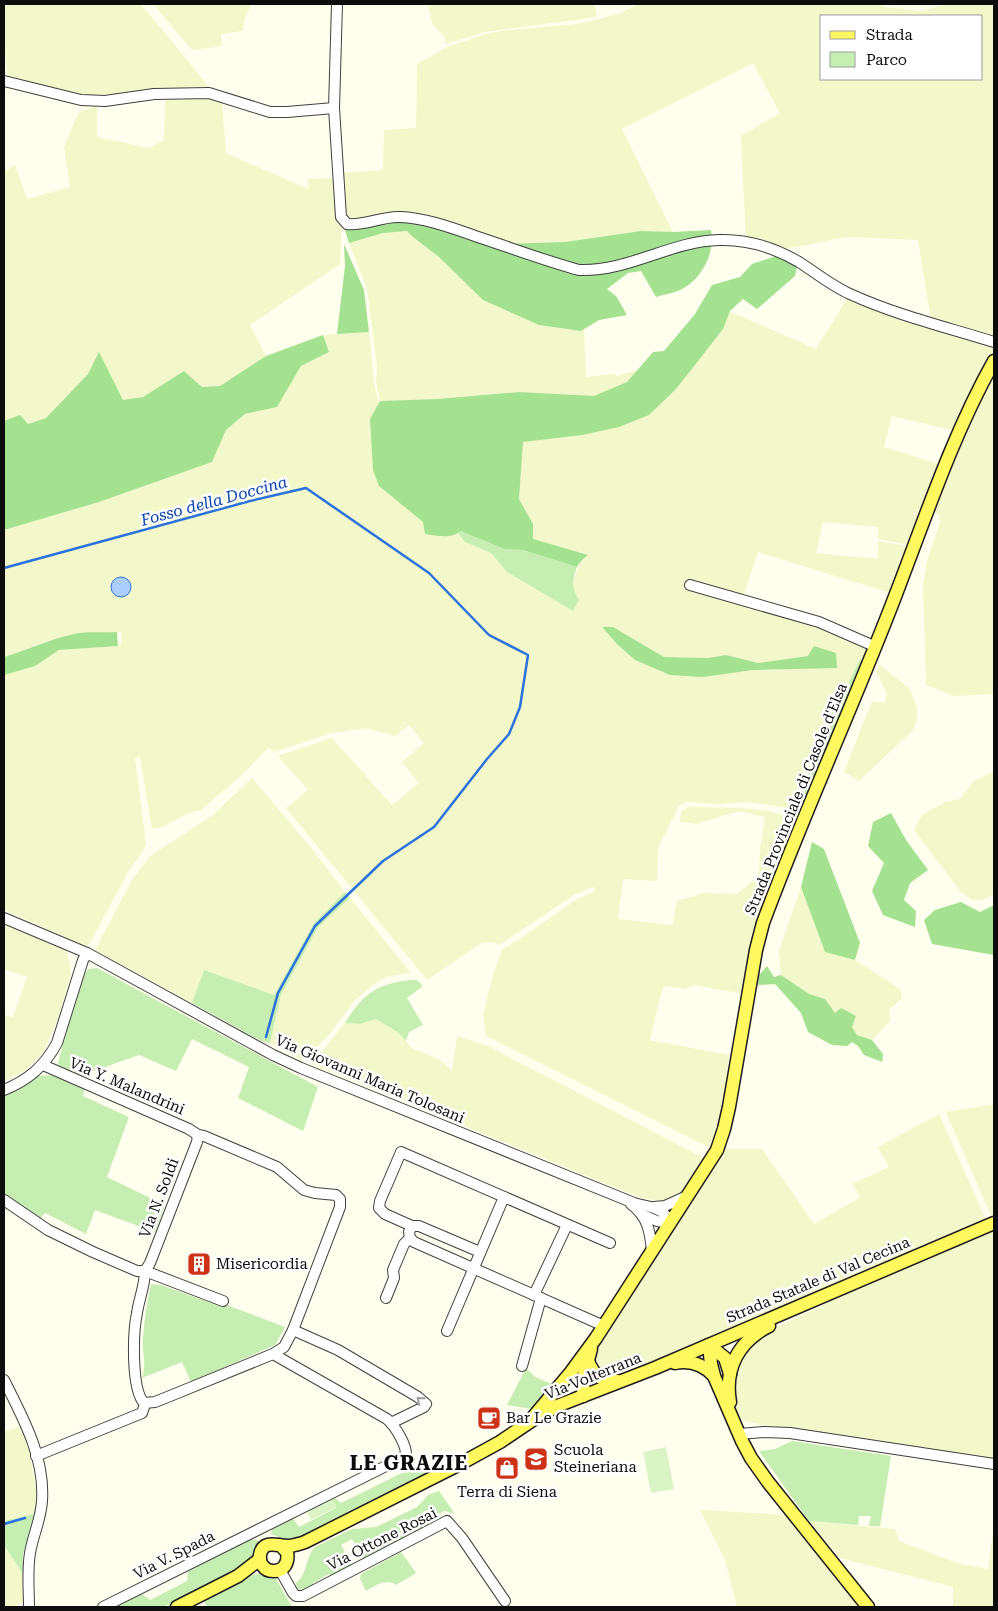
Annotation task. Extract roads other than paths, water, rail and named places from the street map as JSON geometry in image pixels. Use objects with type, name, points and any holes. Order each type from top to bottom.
[{"type":"main road","name":"Strada Provinciale di Casole d'Elsa","points":[[596,1338],[717,1150],[724,1129],[756,950],[763,923],[927,511],[963,424],[994,361]]},
{"type":"main road","name":"Strada Statale di Val Cecina","points":[[655,1368],[994,1223]]},
{"type":"main road","points":[[730,1374],[739,1351],[758,1332],[808,1308],[844,1286]]},
{"type":"main road","points":[[583,1396],[584,1375],[596,1338]]},
{"type":"main road","points":[[529,1422],[571,1372],[596,1338]]},
{"type":"main road","points":[[709,1345],[725,1358],[730,1374],[730,1398],[737,1428]]},
{"type":"main road","points":[[709,1345],[714,1376],[747,1452],[761,1473],[868,1607]]},
{"type":"main road","points":[[588,1361],[593,1372],[601,1378],[609,1381],[626,1380]]},
{"type":"main road","points":[[655,1368],[672,1363],[687,1362],[704,1367],[714,1376]]},
{"type":"main road","name":"Via Volterrana","points":[[177,1607],[263,1564],[262,1551],[305,1542],[460,1464],[500,1442],[557,1406],[655,1368]]},
{"type":"main road","points":[[571,1372],[574,1388],[583,1396]]},
{"type":"main road","name":"Via Volterrana","points":[[279,1548],[286,1564],[280,1570]]},
{"type":"main road","points":[[263,1564],[273,1572],[280,1570]]},
{"type":"street","points":[[337,4],[334,108],[342,230]]},
{"type":"street","points":[[4,81],[81,100],[105,101],[154,94],[209,93],[270,112],[334,108]]},
{"type":"street","points":[[341,217],[347,224],[355,225],[382,217],[400,217],[442,225],[579,270],[591,271],[626,264],[687,245],[720,240],[751,243],[771,248],[850,294],[899,313],[994,342]]},
{"type":"street","points":[[690,584],[822,623],[874,646]]},
{"type":"street","name":"Via Giovanni Maria Tolosani","points":[[4,918],[87,953],[273,1055],[317,1076],[634,1203],[653,1207],[664,1206],[688,1196]]},
{"type":"street","points":[[4,1090],[25,1080],[43,1066],[57,1043],[83,960],[87,953]]},
{"type":"street","name":"Via Y. Malandrini","points":[[43,1066],[189,1129],[198,1135],[276,1167],[304,1190],[336,1195],[340,1199],[340,1207],[292,1330]]},
{"type":"street","name":"Via N. Soldi","points":[[145,1404],[140,1399],[137,1387],[134,1346],[136,1320],[145,1271],[149,1266],[197,1142],[198,1135]]},
{"type":"street","points":[[480,1252],[423,1227],[412,1226],[385,1214],[379,1208],[402,1152],[610,1243]]},
{"type":"street","points":[[446,1331],[504,1197]]},
{"type":"street","name":"Via Giovanni Maria Tolosani","points":[[624,1199],[643,1215],[654,1220],[671,1223]]},
{"type":"street","points":[[4,1200],[44,1228],[71,1242],[137,1271],[145,1271],[223,1301]]},
{"type":"street","name":"Via Giovanni Maria Tolosani","points":[[653,1207],[665,1214],[671,1223]]},
{"type":"street","points":[[643,1215],[648,1225],[652,1251]]},
{"type":"street","points":[[522,1366],[537,1297],[567,1225]]},
{"type":"street","points":[[412,1226],[409,1232],[410,1238],[414,1242],[604,1326]]},
{"type":"street","points":[[386,1298],[394,1278],[393,1270],[404,1244],[410,1238]]},
{"type":"street","points":[[36,1456],[142,1414],[145,1404],[170,1396],[273,1354],[284,1347],[292,1330],[343,1353],[418,1397],[426,1404],[424,1408],[391,1423],[273,1354]]},
{"type":"street","points":[[4,1380],[28,1428],[41,1483],[41,1513],[28,1561],[29,1607]]},
{"type":"street","name":"Via V. Spada","points":[[103,1607],[406,1456],[406,1449],[391,1423]]},
{"type":"street","points":[[737,1428],[994,1464]]},
{"type":"street","name":"Via Ottone Rosai","points":[[280,1570],[293,1593],[296,1596],[303,1596],[447,1521],[462,1538],[505,1602]]},
{"type":"street","points":[[258,1529],[264,1542],[279,1548]]},
{"type":"water","points":[[121,577],[128,580],[131,587],[128,594],[121,597],[114,594],[111,587],[114,580]]},
{"type":"waterway","name":"Fosso della Doccina","points":[[4,568],[250,501],[306,488],[429,573],[489,635],[528,655],[520,707],[509,734],[434,827],[383,861],[315,926],[278,993],[266,1037]]},
{"type":"waterway","points":[[4,1524],[25,1518]]},
{"type":"place","name":"Misericordia","points":[[199,1264]]},
{"type":"place","name":"Bar Le Grazie","points":[[489,1418]]},
{"type":"place","name":"Scuola Steineriana","points":[[536,1459]]},
{"type":"place","name":"Terra di Siena","points":[[507,1468]]},
{"type":"district","name":"LE GRAZIE","points":[[409,1463]]}]
